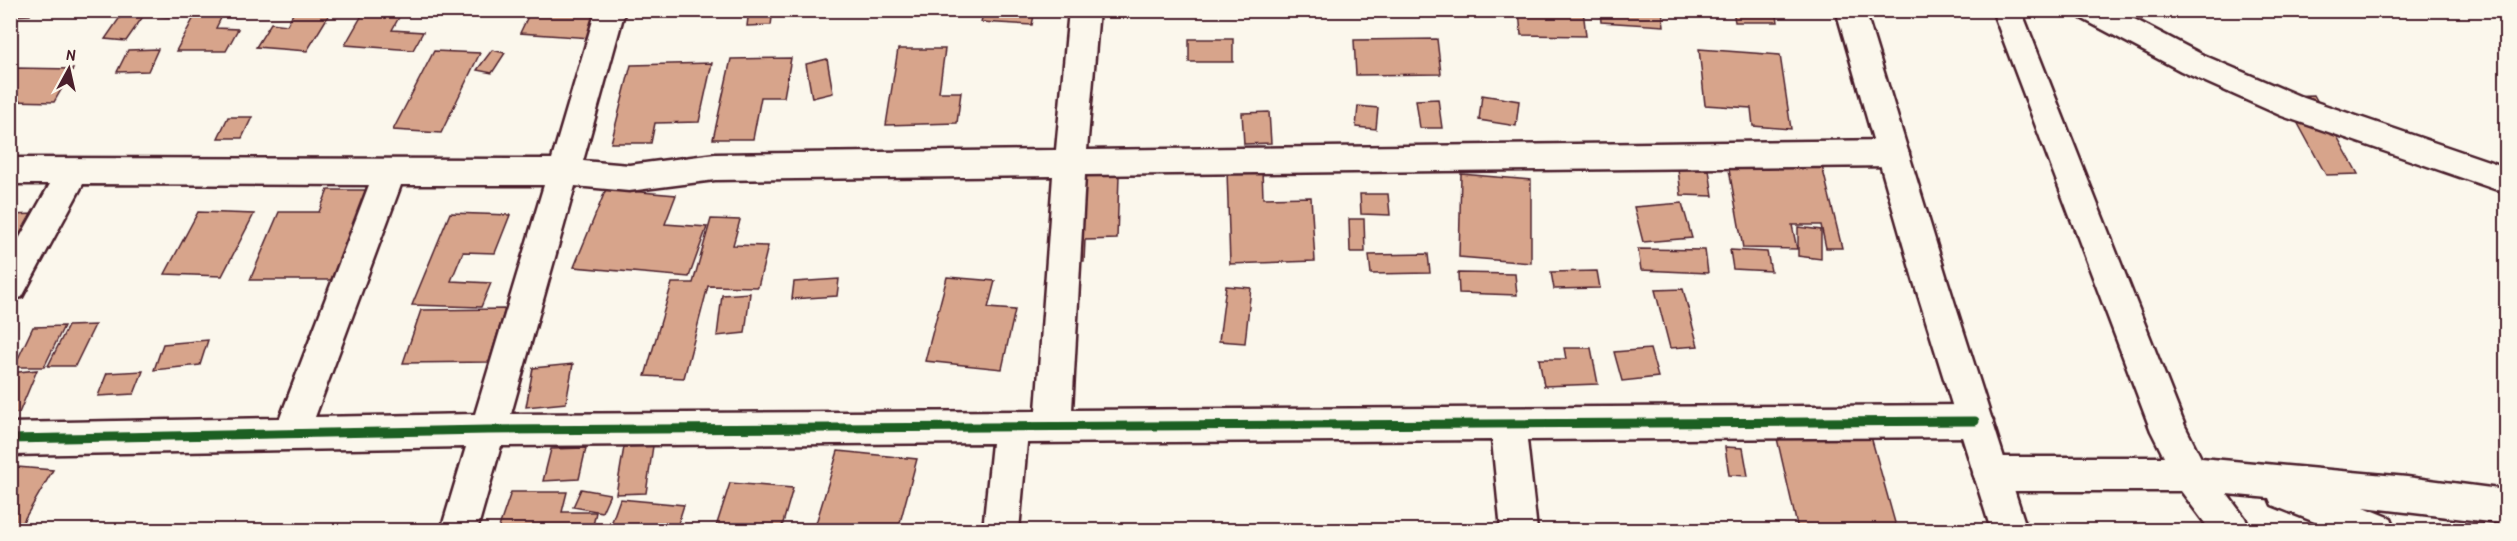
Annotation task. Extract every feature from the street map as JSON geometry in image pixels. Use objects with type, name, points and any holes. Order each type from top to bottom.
[{"type":"street","points":[[459,531],[611,10]]},
{"type":"street","points":[[1053,426],[1070,164],[1084,10]]},
{"type":"street","points":[[1850,10],[2009,531]]},
{"type":"street","points":[[2006,10],[2164,420],[2190,474],[2232,531]]},
{"type":"street","points":[[2091,10],[2192,63],[2293,107],[2506,180]]},
{"type":"street","points":[[10,171],[563,172],[629,178],[715,167],[1893,153]]},
{"type":"street","points":[[291,434],[390,171]]},
{"type":"street","points":[[10,287],[73,172]]},
{"type":"street","points":[[10,439],[488,430],[1975,421]]},
{"type":"street","points":[[1508,423],[1519,531]]},
{"type":"street","points":[[1001,531],[1011,427]]},
{"type":"street","points":[[1991,474],[2190,474],[2407,494],[2506,507]]},
{"type":"street","points":[[2249,479],[2378,531]]},
{"type":"building","points":[[10,10],[33,10],[30,15],[10,16]]},
{"type":"building","points":[[125,10],[173,10],[169,17],[144,15],[126,41],[105,39]]},
{"type":"building","points":[[198,10],[225,10],[216,28],[238,29],[226,51],[176,51]]},
{"type":"building","points":[[295,10],[332,10],[307,51],[256,47],[271,23],[287,25]]},
{"type":"building","points":[[365,10],[403,10],[392,30],[423,32],[413,50],[345,45]]},
{"type":"building","points":[[531,10],[603,10],[591,38],[520,33]]},
{"type":"building","points":[[749,10],[773,10],[771,25],[747,26]]},
{"type":"building","points":[[984,10],[1035,10],[1032,25],[981,22]]},
{"type":"building","points":[[1519,10],[1583,10],[1586,36],[1521,35]]},
{"type":"building","points":[[1600,10],[1662,10],[1664,26],[1601,22]]},
{"type":"building","points":[[1733,10],[1776,10],[1778,22],[1735,22]]},
{"type":"building","points":[[1189,39],[1233,39],[1233,62],[1189,62]]},
{"type":"building","points":[[1437,39],[1441,74],[1356,75],[1354,40]]},
{"type":"building","points":[[158,49],[148,71],[117,72],[128,50]]},
{"type":"building","points":[[898,49],[945,49],[939,92],[961,92],[957,123],[886,125]]},
{"type":"building","points":[[1699,49],[1780,55],[1791,129],[1753,126],[1751,108],[1705,105]]},
{"type":"building","points":[[492,50],[505,53],[492,73],[477,70]]},
{"type":"building","points":[[434,51],[480,53],[441,133],[393,130]]},
{"type":"building","points":[[791,58],[784,97],[761,97],[753,139],[713,139],[731,59]]},
{"type":"building","points":[[827,59],[833,93],[812,98],[806,64]]},
{"type":"building","points":[[712,63],[699,122],[655,123],[651,143],[611,143],[631,65]]},
{"type":"building","points":[[14,68],[73,69],[54,102],[10,101],[10,75]]},
{"type":"building","points":[[1482,95],[1519,101],[1516,126],[1479,120]]},
{"type":"building","points":[[2314,95],[2358,174],[2326,175],[2283,96]]},
{"type":"building","points":[[1438,99],[1442,128],[1420,128],[1416,100]]},
{"type":"building","points":[[1358,106],[1378,108],[1376,129],[1356,127]]},
{"type":"building","points":[[1269,112],[1271,143],[1244,144],[1242,113]]},
{"type":"building","points":[[228,117],[252,117],[242,138],[218,138]]},
{"type":"building","points":[[1728,164],[1822,166],[1842,248],[1826,248],[1821,225],[1792,225],[1797,249],[1743,248]]},
{"type":"building","points":[[1678,169],[1709,170],[1713,196],[1681,195]]},
{"type":"building","points":[[1262,170],[1263,198],[1311,197],[1315,261],[1230,264],[1227,171]]},
{"type":"building","points":[[1461,174],[1531,180],[1531,263],[1459,257]]},
{"type":"building","points":[[1119,175],[1117,239],[1085,240],[1084,261],[1051,262],[1057,176]]},
{"type":"building","points":[[606,189],[676,195],[665,224],[707,227],[689,277],[574,267]]},
{"type":"building","points":[[328,190],[367,190],[331,280],[250,280],[279,212],[319,212]]},
{"type":"building","points":[[1360,194],[1388,194],[1390,215],[1361,214]]},
{"type":"building","points":[[1682,203],[1692,238],[1643,242],[1634,207]]},
{"type":"building","points":[[198,212],[254,214],[222,276],[165,274]]},
{"type":"building","points":[[450,213],[510,215],[495,253],[463,252],[451,281],[491,283],[481,307],[412,305]]},
{"type":"building","points":[[35,214],[10,258],[10,215]]},
{"type":"building","points":[[711,219],[740,220],[733,245],[768,246],[758,287],[708,286],[684,378],[645,376],[672,283],[693,283]]},
{"type":"building","points":[[1349,219],[1364,219],[1365,252],[1350,252]]},
{"type":"building","points":[[1798,227],[1821,230],[1821,259],[1798,256]]},
{"type":"building","points":[[1638,249],[1705,250],[1708,273],[1641,270]]},
{"type":"building","points":[[1730,250],[1767,252],[1771,271],[1733,269]]},
{"type":"building","points":[[1428,254],[1430,273],[1371,274],[1369,255]]},
{"type":"building","points":[[1597,271],[1600,288],[1554,289],[1551,272]]},
{"type":"building","points":[[1458,273],[1515,274],[1517,295],[1459,293]]},
{"type":"building","points":[[947,277],[995,281],[988,308],[1015,310],[1002,369],[925,361]]},
{"type":"building","points":[[839,279],[837,296],[792,299],[794,282]]},
{"type":"building","points":[[1226,286],[1251,288],[1245,343],[1219,341]]},
{"type":"building","points":[[1683,289],[1698,346],[1670,348],[1655,290]]},
{"type":"building","points":[[750,293],[745,333],[717,336],[722,295]]},
{"type":"building","points":[[505,309],[489,362],[403,363],[421,310]]},
{"type":"building","points":[[95,325],[75,366],[48,366],[68,326]]},
{"type":"building","points":[[64,326],[44,367],[14,367],[33,327]]},
{"type":"building","points":[[208,340],[200,365],[154,370],[163,344]]},
{"type":"building","points":[[1564,348],[1591,348],[1598,384],[1544,386],[1539,359],[1566,359]]},
{"type":"building","points":[[1650,349],[1658,377],[1622,381],[1614,352]]},
{"type":"building","points":[[573,364],[566,403],[526,407],[533,368]]},
{"type":"building","points":[[37,370],[19,413],[10,414],[10,373]]},
{"type":"building","points":[[143,371],[134,394],[98,396],[107,373]]},
{"type":"building","points":[[1870,433],[1897,530],[1798,530],[1776,434]]},
{"type":"building","points":[[653,446],[646,493],[616,494],[624,447]]},
{"type":"building","points":[[1725,447],[1743,448],[1748,476],[1729,475]]},
{"type":"building","points":[[586,448],[579,479],[543,481],[551,449]]},
{"type":"building","points":[[838,451],[917,459],[898,530],[814,530]]},
{"type":"building","points":[[17,467],[53,470],[18,530],[10,530],[10,478]]},
{"type":"building","points":[[730,483],[793,488],[781,530],[715,530]]},
{"type":"building","points":[[581,489],[610,494],[602,512],[573,507]]},
{"type":"building","points":[[511,492],[567,492],[562,512],[596,512],[592,530],[498,530]]},
{"type":"building","points":[[620,499],[684,505],[676,530],[609,530]]},
{"type":"cycle path","points":[[10,439],[487,430],[1975,421]]}]
